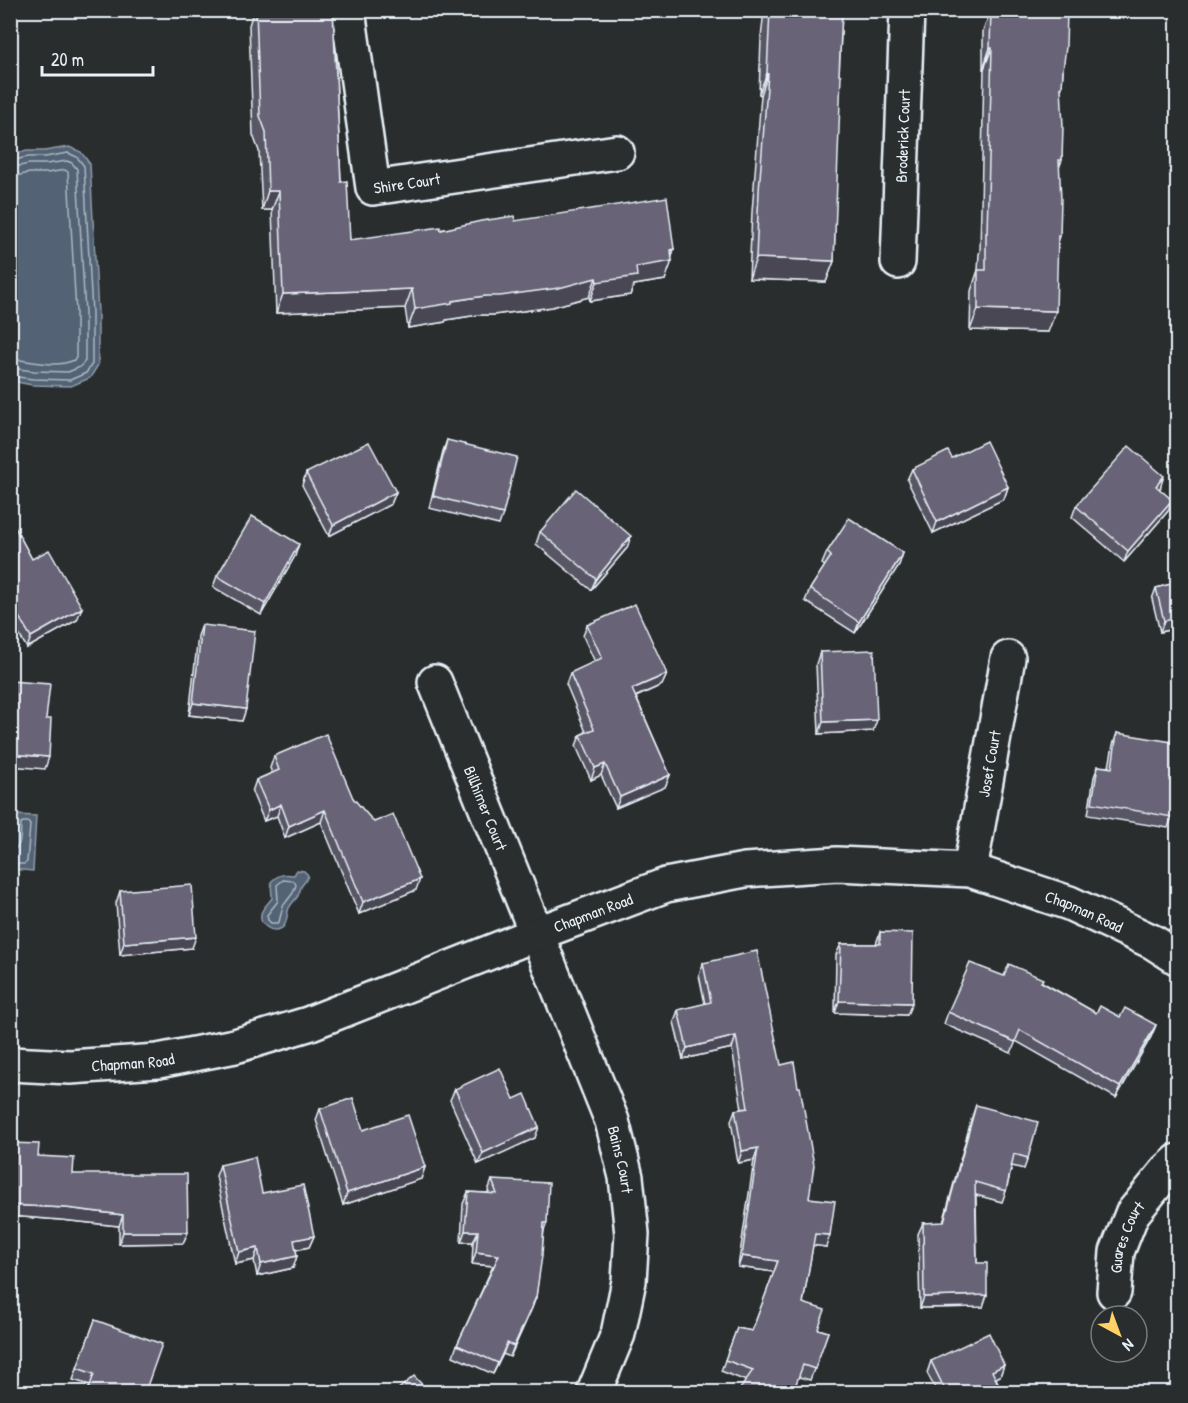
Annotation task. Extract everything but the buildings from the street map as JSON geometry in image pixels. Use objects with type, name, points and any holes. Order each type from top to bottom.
[{"type":"street","name":"Shire Court","points":[[348,10],[374,188],[617,152]]},
{"type":"street","name":"Broderick Court","points":[[898,262],[907,10]]},
{"type":"street","name":"Josef Court","points":[[970,870],[1008,658]]},
{"type":"street","name":"Billhimer Court","points":[[435,682],[536,934]]},
{"type":"street","name":"Chapman Road","points":[[10,1064],[70,1067],[147,1062],[236,1046],[308,1024],[666,885],[745,870],[837,864],[970,870],[1069,903],[1153,942],[1178,958]]},
{"type":"street","name":"Bains Court","points":[[536,934],[612,1120],[626,1177],[632,1234],[629,1281],[618,1334],[594,1392]]},
{"type":"street","name":"Guares Court","points":[[1114,1292],[1117,1252],[1132,1214],[1178,1161]]},
{"type":"water","points":[[69,147],[81,152],[90,164],[98,313],[98,365],[90,378],[71,386],[32,385],[11,381],[11,155]]},
{"type":"water","points":[[15,815],[36,816],[33,871],[12,869]]},
{"type":"water","points":[[297,870],[304,871],[308,875],[307,879],[289,908],[283,928],[269,929],[263,924],[261,914],[272,898],[271,882],[281,875],[294,875]]}]
